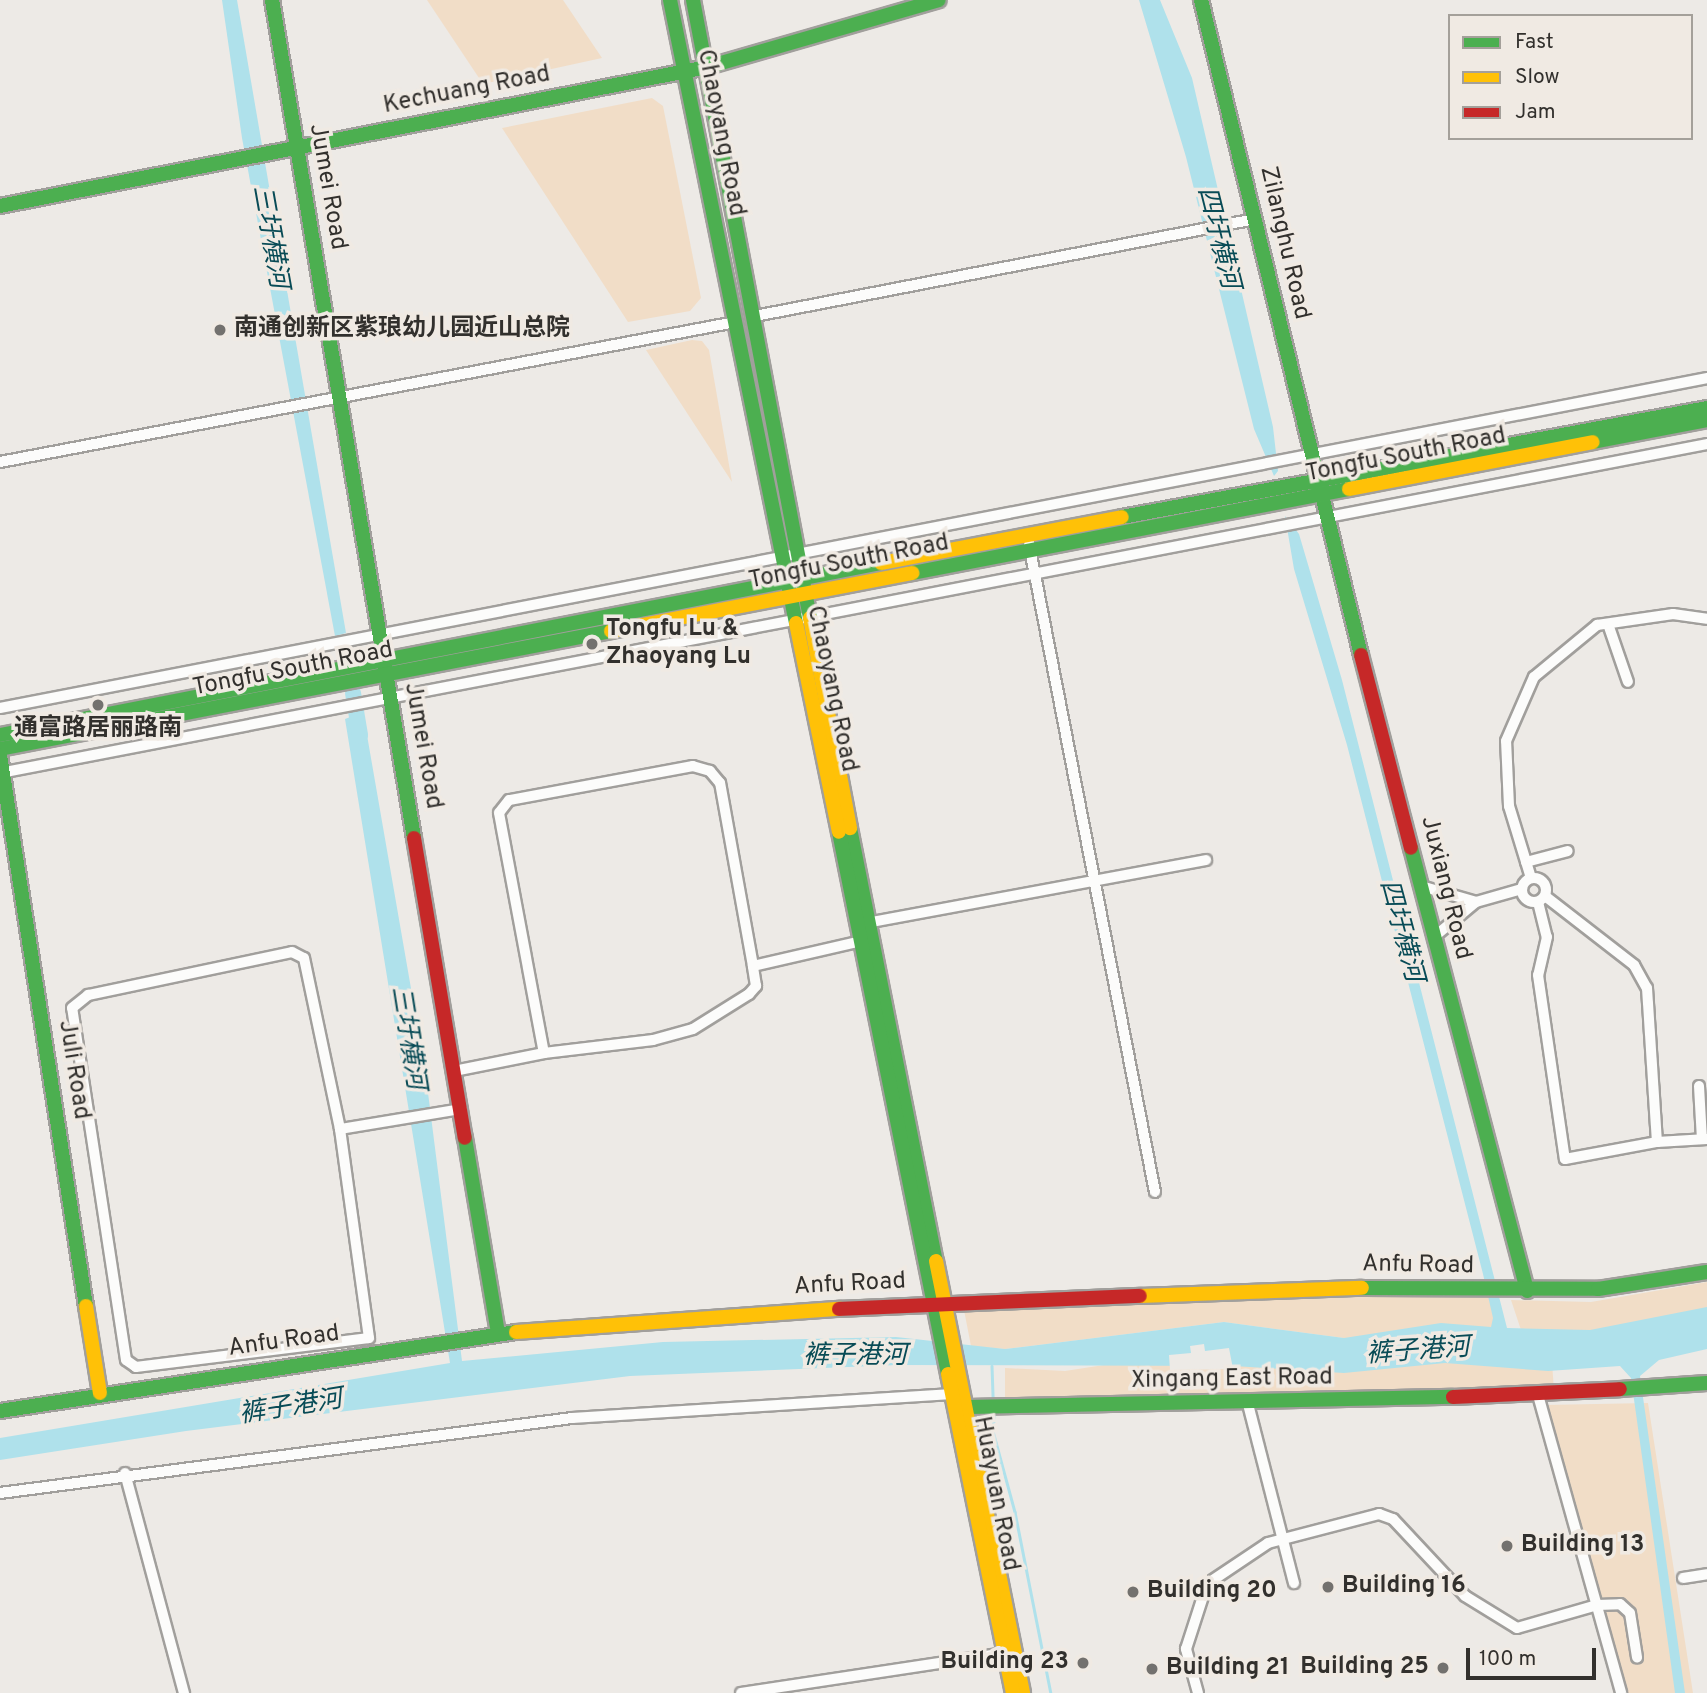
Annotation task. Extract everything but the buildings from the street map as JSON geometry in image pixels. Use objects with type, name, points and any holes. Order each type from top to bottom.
[{"type":"street","name":"Jumei Road","points":[[272,0],[498,1334]]},
{"type":"street","name":"Chaoyang Road","points":[[670,0],[794,620],[866,940],[940,1303]]},
{"type":"street","name":"Chaoyang Road","points":[[693,0],[800,554],[862,924]]},
{"type":"street","name":"Kechuang Road","points":[[0,206],[685,71],[939,0]]},
{"type":"street","name":"Zilanghu Road","points":[[1201,0],[1320,497]]},
{"type":"street","points":[[755,316],[1255,219]]},
{"type":"street","points":[[0,461],[735,322]]},
{"type":"street","points":[[0,708],[1707,378]]},
{"type":"street","name":"Tongfu South Road","points":[[806,587],[1026,535],[1707,408]]},
{"type":"street","name":"Tongfu South Road","points":[[0,735],[386,667],[788,590],[1031,551],[1707,420]]},
{"type":"street","points":[[2,772],[1707,444]]},
{"type":"street","name":"Juxiang Road","points":[[1320,497],[1527,1291]]},
{"type":"street","points":[[1026,535],[1155,1192]]},
{"type":"street","points":[[1699,1086],[1704,1139],[1657,1142],[1564,1159],[1538,975],[1547,936],[1541,899],[1545,884],[1531,878],[1509,806],[1506,741],[1534,677],[1597,625],[1673,614],[1707,620]]},
{"type":"street","points":[[1608,624],[1628,682]]},
{"type":"street","name":"Tongfu South Road","points":[[0,749],[386,667]]},
{"type":"street","name":"Juli Road","points":[[0,755],[100,1393]]},
{"type":"street","points":[[454,1071],[544,1053],[653,1040],[693,1029],[749,994],[756,986],[720,783],[710,771],[693,766],[509,800],[499,813],[544,1053]]},
{"type":"street","points":[[1526,862],[1567,851]]},
{"type":"street","points":[[862,924],[1096,883],[1206,860]]},
{"type":"street","points":[[1434,936],[1476,902],[1522,889],[1531,878]]},
{"type":"street","points":[[1421,886],[1476,902]]},
{"type":"street","points":[[1522,889],[1526,900],[1541,899],[1634,965],[1647,988],[1657,1142]]},
{"type":"street","points":[[753,966],[866,940]]},
{"type":"street","points":[[292,952],[304,958],[340,1129],[369,1338],[136,1367],[126,1360],[72,1008],[88,995],[292,952]]},
{"type":"street","points":[[340,1129],[461,1109]]},
{"type":"street","name":"Anfu Road","points":[[0,1411],[100,1393],[444,1341],[751,1312],[1351,1288],[1527,1291],[1598,1289],[1707,1272]]},
{"type":"street","name":"Huayuan Road","points":[[940,1303],[955,1376],[968,1407],[1010,1653],[1013,1693]]},
{"type":"street","name":"Huayuan Road","points":[[955,1376],[952,1394],[1010,1653],[1023,1693]]},
{"type":"street","name":"Xingang East Road","points":[[968,1407],[1248,1404],[1538,1395],[1707,1383]]},
{"type":"street","points":[[0,1493],[125,1473],[572,1418],[952,1394]]},
{"type":"street","points":[[1538,1395],[1621,1693]]},
{"type":"street","points":[[1248,1404],[1294,1583]]},
{"type":"street","points":[[125,1473],[184,1693]]},
{"type":"street","points":[[1198,1693],[1186,1648],[1207,1584],[1268,1544],[1379,1514],[1393,1519],[1465,1596],[1517,1628],[1597,1605],[1620,1604],[1630,1613],[1637,1657]]},
{"type":"street","points":[[1683,1578],[1707,1574]]},
{"type":"street","points":[[741,1693],[1010,1653]]},
{"type":"shaded area","points":[[427,0],[563,0],[602,58],[483,84]]},
{"type":"shaded area","points":[[652,98],[663,106],[701,298],[690,311],[628,322],[502,128]]},
{"type":"shaded area","points":[[692,340],[702,341],[709,350],[732,482],[646,350]]},
{"type":"shaded area","points":[[1707,1282],[1707,1314],[1629,1334],[1523,1336],[1511,1300],[1591,1302]]},
{"type":"shaded area","points":[[1352,1295],[1493,1297],[1502,1335],[1344,1338],[1224,1322],[1005,1349],[971,1346],[964,1310]]},
{"type":"shaded area","points":[[1169,1355],[1552,1363],[1554,1390],[1206,1399],[1005,1399],[1005,1368],[1065,1371]]},
{"type":"shaded area","points":[[1648,1403],[1693,1693],[1625,1693],[1545,1405]]},
{"type":"water","points":[[222,0],[237,0],[346,633],[335,636],[242,138]]},
{"type":"water","name":"四圩横河","points":[[1139,0],[1160,0],[1192,78],[1273,427],[1278,471],[1274,476],[1254,429],[1186,157]]},
{"type":"water","points":[[1285,516],[1299,534],[1342,680],[1507,1328],[1590,1330],[1707,1307],[1707,1349],[1659,1360],[1640,1376],[1685,1693],[1675,1693],[1631,1378],[1620,1366],[1548,1371],[1445,1363],[1344,1373],[1234,1366],[897,1365],[630,1376],[186,1431],[0,1460],[0,1438],[450,1363],[345,719],[363,712],[425,1069],[462,1361],[663,1342],[896,1337],[1005,1349],[1224,1322],[1344,1338],[1441,1323],[1491,1327],[1493,1318],[1483,1274],[1347,745],[1294,569]]},
{"type":"pier","points":[[1204,1344],[1205,1351],[1229,1348],[1233,1369],[1170,1370],[1169,1355],[1191,1353],[1190,1346]]},
{"type":"waterway","name":"三圩横河","points":[[353,693],[360,735]]},
{"type":"waterway","points":[[992,1366],[993,1401]]},
{"type":"waterway","points":[[995,1411],[993,1431],[1015,1512],[1051,1693]]},
{"type":"traffic: fast","points":[[272,0],[414,838]]},
{"type":"traffic: fast","points":[[670,0],[796,623]]},
{"type":"traffic: fast","points":[[693,0],[810,618]]},
{"type":"traffic: fast","points":[[0,206],[707,67],[939,0]]},
{"type":"traffic: fast","points":[[1201,0],[1361,655]]},
{"type":"traffic: fast","points":[[1122,517],[1707,408]]},
{"type":"traffic: fast","points":[[1592,442],[1707,420]]},
{"type":"traffic: fast","points":[[912,573],[1349,489]]},
{"type":"traffic: fast","points":[[0,735],[881,563]]},
{"type":"traffic: fast","points":[[0,749],[611,631]]},
{"type":"traffic: fast","points":[[0,755],[86,1306]]},
{"type":"traffic: fast","points":[[850,828],[936,1261]]},
{"type":"traffic: fast","points":[[839,832],[948,1374]]},
{"type":"traffic: fast","points":[[1411,848],[1527,1291]]},
{"type":"traffic: fast","points":[[465,1138],[498,1334]]},
{"type":"traffic: fast","points":[[1362,1288],[1598,1289],[1707,1272]]},
{"type":"traffic: fast","points":[[0,1411],[516,1332]]},
{"type":"traffic: fast","points":[[1620,1389],[1707,1383]]},
{"type":"traffic: fast","points":[[968,1407],[1453,1397]]},
{"type":"traffic: slow","points":[[1349,489],[1592,442]]},
{"type":"traffic: slow","points":[[881,563],[1122,517]]},
{"type":"traffic: slow","points":[[611,631],[912,573]]},
{"type":"traffic: slow","points":[[810,618],[850,828]]},
{"type":"traffic: slow","points":[[796,623],[839,832]]},
{"type":"traffic: slow","points":[[936,1261],[1023,1693]]},
{"type":"traffic: slow","points":[[1140,1296],[1362,1288]]},
{"type":"traffic: slow","points":[[86,1306],[100,1393]]},
{"type":"traffic: slow","points":[[516,1332],[839,1309]]},
{"type":"traffic: slow","points":[[948,1374],[1013,1693]]},
{"type":"traffic: jam","points":[[1361,655],[1411,848]]},
{"type":"traffic: jam","points":[[414,838],[465,1138]]},
{"type":"traffic: jam","points":[[839,1309],[1140,1296]]},
{"type":"traffic: jam","points":[[1453,1397],[1620,1389]]},
{"type":"place","name":"南通创新区紫琅幼儿园近山总院","points":[[220,330]]},
{"type":"place","name":"Tongfu Lu & Zhaoyang Lu","points":[[592,644]]},
{"type":"place","name":"通富路居丽路南","points":[[98,705]]},
{"type":"place","name":"Building 13","points":[[1507,1546]]},
{"type":"place","name":"Building 16","points":[[1328,1587]]},
{"type":"place","name":"Building 20","points":[[1133,1592]]},
{"type":"place","name":"Building 23","points":[[1083,1663]]},
{"type":"place","name":"Building 25","points":[[1443,1668]]},
{"type":"place","name":"Building 21","points":[[1152,1669]]},
{"type":"water label","name":"裤子港河","points":[[1418,1352]]},
{"type":"water label","name":"裤子港河","points":[[855,1357]]},
{"type":"water label","name":"裤子港河","points":[[291,1408]]}]
